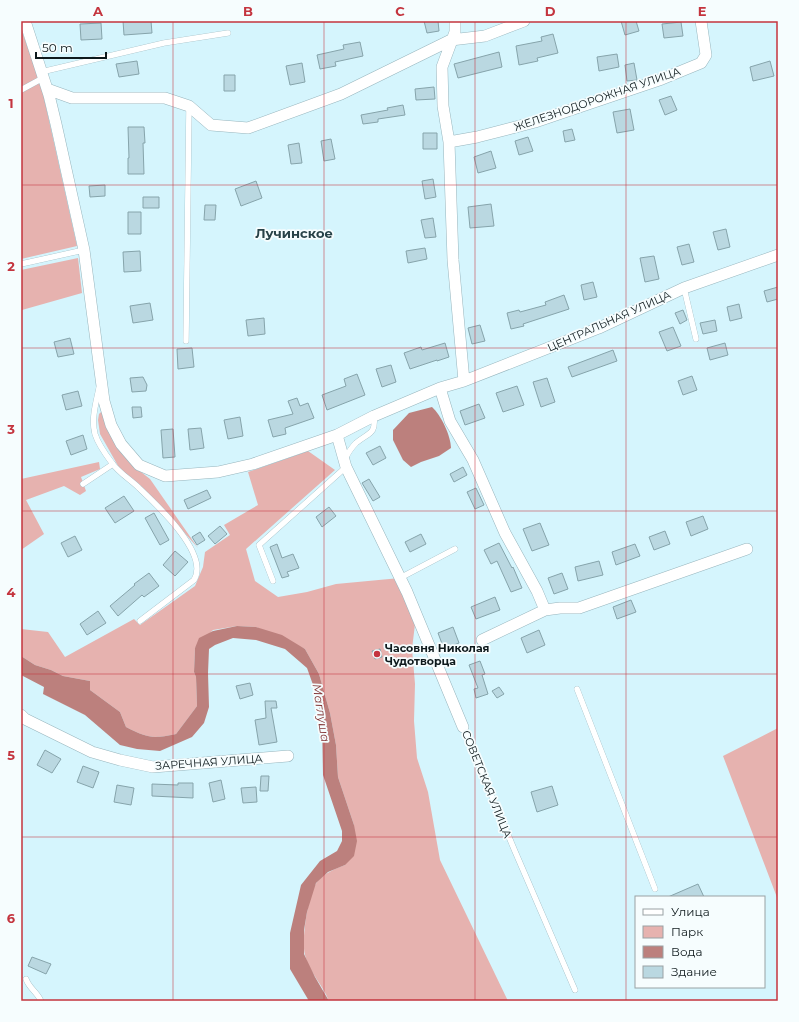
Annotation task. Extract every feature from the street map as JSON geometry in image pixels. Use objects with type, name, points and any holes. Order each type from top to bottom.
[{"type":"street","points":[[25,21],[56,124],[84,250],[101,378]]},
{"type":"street","points":[[455,21],[455,32],[442,68],[443,106],[449,142],[453,260],[464,381]]},
{"type":"street","points":[[44,80],[72,98],[165,98],[189,106],[211,125],[248,128],[341,94],[451,40],[485,36],[524,21]]},
{"type":"street","name":"ЖЕЛЕЗНОДОРОЖНАЯ УЛИЦА","points":[[449,142],[477,137],[535,122],[662,79],[701,63],[706,55],[700,21]]},
{"type":"street","name":"ЦЕНТРАЛЬНАЯ УЛИЦА","points":[[101,378],[104,401],[112,425],[121,444],[139,465],[165,476],[218,472],[253,464],[337,435],[374,416],[440,388],[464,381],[599,328],[684,288],[778,255]]},
{"type":"street","points":[[440,388],[450,421],[473,460],[505,533],[537,591],[545,610]]},
{"type":"street","points":[[337,435],[346,463],[400,578]]},
{"type":"street","points":[[482,640],[545,610],[579,608],[747,549]]},
{"type":"street","name":"СОВЕТСКАЯ УЛИЦА","points":[[400,578],[463,727]]},
{"type":"street","name":"ЗАРЕЧНАЯ УЛИЦА","points":[[21,715],[25,719],[92,752],[153,767],[288,756]]},
{"type":"lane","points":[[21,90],[44,80],[164,43],[228,33]]},
{"type":"lane","points":[[186,341],[189,106]]},
{"type":"lane","points":[[21,264],[84,250]]},
{"type":"lane","points":[[684,288],[696,339]]},
{"type":"lane","points":[[101,378],[94,416],[95,434],[113,464],[139,488],[174,525],[193,551],[198,567],[194,580],[140,621]]},
{"type":"lane","points":[[273,581],[259,546],[346,463],[355,444],[372,432],[375,427],[374,416]]},
{"type":"lane","points":[[83,484],[113,464]]},
{"type":"lane","points":[[400,578],[455,549]]},
{"type":"lane","points":[[577,689],[656,889]]},
{"type":"lane","name":"СОВЕТСКАЯ УЛИЦА","points":[[463,727],[575,990]]},
{"type":"lane","points":[[26,979],[28,986],[39,996],[42,1001]]},
{"type":"green space","points":[[21,28],[42,89],[77,246],[21,259]]},
{"type":"green space","points":[[78,258],[82,293],[22,310],[21,313],[21,270]]},
{"type":"green space","points":[[101,412],[105,413],[136,468],[150,479],[198,548],[166,512],[121,471],[100,434],[98,420]]},
{"type":"green space","points":[[308,451],[335,470],[246,549],[255,581],[278,597],[307,592],[336,584],[400,578],[416,616],[412,649],[415,684],[414,721],[417,758],[428,792],[440,860],[508,1001],[329,1001],[305,955],[304,939],[306,918],[311,896],[317,882],[326,874],[345,865],[354,825],[338,777],[336,745],[330,713],[319,674],[305,649],[256,627],[237,626],[213,630],[195,648],[194,672],[196,677],[197,706],[176,734],[161,737],[145,735],[126,727],[120,712],[90,690],[90,681],[63,676],[35,665],[21,656],[21,629],[48,632],[65,657],[134,619],[140,625],[195,586],[203,567],[205,552],[230,535],[224,525],[258,505],[248,472]]},
{"type":"green space","points":[[99,462],[100,469],[81,477],[86,491],[80,495],[64,486],[26,500],[44,534],[21,550],[21,479]]},
{"type":"green space","points":[[778,728],[778,900],[723,756]]},
{"type":"water","points":[[432,407],[439,415],[445,426],[451,443],[451,448],[439,456],[411,467],[403,460],[393,440],[393,430],[409,413]]},
{"type":"water","name":"Маглуша","points":[[237,626],[256,627],[282,635],[305,649],[319,674],[330,713],[336,745],[338,777],[354,825],[357,841],[354,856],[345,865],[328,872],[316,883],[307,912],[304,930],[304,954],[329,1001],[309,1001],[290,969],[290,933],[301,885],[320,861],[337,851],[342,841],[342,831],[323,775],[322,721],[317,696],[307,668],[285,649],[256,640],[233,638],[215,645],[209,649],[209,707],[204,723],[192,737],[160,751],[137,749],[120,745],[85,715],[43,694],[44,687],[21,675],[21,656],[35,665],[63,676],[90,681],[90,690],[120,712],[126,727],[145,735],[155,737],[176,734],[197,706],[196,677],[194,672],[195,648],[199,638],[213,631]]},
{"type":"building","points":[[123,21],[151,21],[152,33],[124,35]]},
{"type":"building","points":[[424,21],[438,21],[439,31],[427,33]]},
{"type":"building","points":[[621,21],[636,21],[639,31],[625,35]]},
{"type":"building","points":[[681,22],[683,36],[664,38],[662,24]]},
{"type":"building","points":[[101,23],[102,39],[81,40],[80,24]]},
{"type":"building","points":[[553,34],[558,53],[537,58],[538,61],[519,65],[516,46],[542,41],[541,37]]},
{"type":"building","points":[[360,42],[363,56],[335,62],[336,66],[320,69],[317,55],[344,49],[343,45]]},
{"type":"building","points":[[499,52],[502,67],[458,78],[454,64]]},
{"type":"building","points":[[617,54],[619,67],[599,71],[597,57]]},
{"type":"building","points":[[137,61],[139,74],[119,77],[116,64]]},
{"type":"building","points":[[770,61],[774,76],[753,81],[750,67]]},
{"type":"building","points":[[302,63],[305,82],[290,85],[286,66]]},
{"type":"building","points":[[634,63],[637,80],[627,81],[625,65]]},
{"type":"building","points":[[224,75],[235,75],[235,91],[224,91]]},
{"type":"building","points":[[434,87],[435,99],[416,100],[415,89]]},
{"type":"building","points":[[671,96],[677,110],[665,115],[659,100]]},
{"type":"building","points":[[403,105],[405,115],[378,119],[378,122],[363,124],[361,115],[388,110],[387,108]]},
{"type":"building","points":[[630,109],[634,130],[617,133],[613,112]]},
{"type":"building","points":[[128,127],[144,127],[144,174],[128,174]]},
{"type":"building","points":[[572,129],[575,140],[565,142],[563,131]]},
{"type":"building","points":[[423,133],[437,133],[437,149],[423,149]]},
{"type":"building","points":[[528,137],[533,151],[519,155],[515,141]]},
{"type":"building","points":[[331,139],[335,159],[324,161],[321,141]]},
{"type":"building","points":[[299,143],[302,163],[291,164],[288,145]]},
{"type":"building","points":[[491,151],[496,168],[478,173],[474,157]]},
{"type":"building","points":[[433,179],[436,197],[425,199],[422,181]]},
{"type":"building","points":[[256,181],[262,198],[241,206],[235,189]]},
{"type":"building","points":[[105,185],[105,196],[90,197],[89,186]]},
{"type":"building","points":[[143,197],[159,197],[159,208],[143,208]]},
{"type":"building","points":[[491,204],[494,226],[470,228],[468,207]]},
{"type":"building","points":[[205,205],[216,205],[215,220],[204,220]]},
{"type":"building","points":[[128,212],[141,212],[141,234],[128,234]]},
{"type":"building","points":[[433,218],[436,237],[425,238],[421,220]]},
{"type":"building","points":[[726,229],[730,247],[718,250],[713,232]]},
{"type":"building","points":[[689,244],[694,262],[682,265],[677,247]]},
{"type":"building","points":[[425,248],[427,259],[408,263],[406,251]]},
{"type":"building","points":[[140,251],[141,271],[124,272],[123,252]]},
{"type":"building","points":[[654,256],[659,279],[645,282],[640,258]]},
{"type":"building","points":[[593,282],[597,297],[584,300],[581,285]]},
{"type":"building","points":[[778,287],[778,299],[767,302],[764,291]]},
{"type":"building","points":[[564,295],[569,309],[523,324],[524,326],[511,329],[507,313],[519,310],[520,312],[546,305],[545,302]]},
{"type":"building","points":[[150,303],[153,320],[133,323],[130,306]]},
{"type":"building","points":[[739,304],[742,318],[730,321],[727,307]]},
{"type":"building","points":[[683,310],[687,320],[680,324],[675,313]]},
{"type":"building","points":[[264,318],[265,334],[248,336],[246,320]]},
{"type":"building","points":[[715,320],[717,331],[703,334],[700,323]]},
{"type":"building","points":[[480,325],[485,341],[472,344],[468,328]]},
{"type":"building","points":[[673,327],[681,346],[667,351],[659,332]]},
{"type":"building","points":[[70,338],[74,354],[58,357],[54,342]]},
{"type":"building","points":[[445,343],[449,357],[410,369],[404,353],[421,347],[422,350]]},
{"type":"building","points":[[725,343],[728,355],[710,360],[707,348]]},
{"type":"building","points":[[192,348],[194,367],[178,369],[177,349]]},
{"type":"building","points":[[613,350],[617,361],[572,377],[568,367]]},
{"type":"building","points":[[391,365],[396,382],[382,387],[376,369]]},
{"type":"building","points":[[357,374],[365,395],[327,410],[322,395],[346,386],[344,379]]},
{"type":"building","points":[[692,376],[697,390],[683,395],[678,381]]},
{"type":"building","points":[[143,377],[147,385],[146,391],[132,392],[130,378]]},
{"type":"building","points":[[547,378],[555,402],[541,407],[533,382]]},
{"type":"building","points":[[517,386],[524,405],[503,412],[496,393]]},
{"type":"building","points":[[78,391],[82,406],[66,410],[62,395]]},
{"type":"building","points":[[297,398],[300,406],[308,403],[314,418],[285,428],[286,434],[273,437],[268,420],[293,414],[288,401]]},
{"type":"building","points":[[479,404],[485,418],[465,425],[460,411]]},
{"type":"building","points":[[132,407],[141,407],[142,417],[133,418]]},
{"type":"building","points":[[240,417],[243,436],[228,439],[224,420]]},
{"type":"building","points":[[201,428],[204,448],[190,450],[188,429]]},
{"type":"building","points":[[173,429],[175,457],[163,458],[161,430]]},
{"type":"building","points":[[83,435],[87,449],[71,455],[66,441]]},
{"type":"building","points":[[380,446],[386,458],[373,465],[366,453]]},
{"type":"building","points":[[463,467],[467,475],[454,482],[450,474]]},
{"type":"building","points":[[369,479],[380,497],[373,501],[362,483]]},
{"type":"building","points":[[476,488],[484,505],[475,509],[467,492]]},
{"type":"building","points":[[207,490],[211,498],[188,509],[184,500]]},
{"type":"building","points":[[124,496],[134,511],[115,523],[105,508]]},
{"type":"building","points":[[329,507],[336,516],[322,527],[316,517]]},
{"type":"building","points":[[154,513],[169,540],[160,545],[145,518]]},
{"type":"building","points":[[703,516],[708,529],[691,536],[686,522]]},
{"type":"building","points":[[540,523],[549,545],[532,551],[523,529]]},
{"type":"building","points":[[220,526],[227,534],[215,544],[208,536]]},
{"type":"building","points":[[665,531],[670,544],[654,550],[649,537]]},
{"type":"building","points":[[200,532],[205,540],[197,545],[192,537]]},
{"type":"building","points":[[421,534],[426,544],[410,552],[405,542]]},
{"type":"building","points":[[75,536],[82,550],[68,557],[61,543]]},
{"type":"building","points":[[499,543],[512,568],[513,567],[522,588],[511,592],[497,561],[491,564],[484,550]]},
{"type":"building","points":[[277,544],[282,558],[293,554],[299,568],[287,572],[289,576],[282,578],[270,547]]},
{"type":"building","points":[[635,544],[640,556],[616,565],[612,552]]},
{"type":"building","points":[[175,551],[188,562],[175,576],[163,565]]},
{"type":"building","points":[[599,561],[603,575],[578,581],[575,567]]},
{"type":"building","points":[[149,573],[159,586],[144,597],[142,595],[118,616],[110,606],[135,585],[134,584]]},
{"type":"building","points":[[562,573],[568,589],[554,594],[548,578]]},
{"type":"building","points":[[495,597],[500,610],[476,619],[471,607]]},
{"type":"building","points":[[631,600],[636,612],[617,619],[613,607]]},
{"type":"building","points":[[98,611],[106,623],[87,635],[80,624]]},
{"type":"building","points":[[453,627],[459,643],[444,649],[438,633]]},
{"type":"building","points":[[539,630],[545,645],[527,653],[521,638]]},
{"type":"building","name":"Часовня Николая Чудотворца","points":[[380,649],[382,657],[375,659],[372,651]]},
{"type":"building","points":[[480,661],[485,674],[482,675],[488,694],[476,698],[474,689],[478,688],[469,665]]},
{"type":"building","points":[[250,683],[253,695],[240,699],[236,686]]},
{"type":"building","points":[[499,687],[504,694],[497,698],[492,691]]},
{"type":"building","points":[[265,701],[276,701],[277,708],[271,708],[277,742],[259,745],[255,720],[266,718]]},
{"type":"building","points":[[45,750],[61,759],[52,773],[37,765]]},
{"type":"building","points":[[83,766],[99,772],[93,788],[77,782]]},
{"type":"building","points":[[261,776],[269,776],[268,791],[260,791]]},
{"type":"building","points":[[221,780],[225,799],[213,802],[209,783]]},
{"type":"building","points":[[178,783],[193,783],[193,798],[152,796],[152,784],[178,785]]},
{"type":"building","points":[[117,785],[134,788],[131,805],[114,802]]},
{"type":"building","points":[[552,786],[558,805],[537,812],[531,792]]},
{"type":"building","points":[[256,787],[257,802],[243,803],[241,788]]},
{"type":"building","points":[[698,884],[704,896],[670,896]]},
{"type":"building","points":[[32,957],[51,964],[46,974],[28,966]]},
{"type":"place","name":"Часовня Николая Чудотворца","points":[[377,654]]},
{"type":"district","name":"Лучинское","points":[[294,233]]}]
